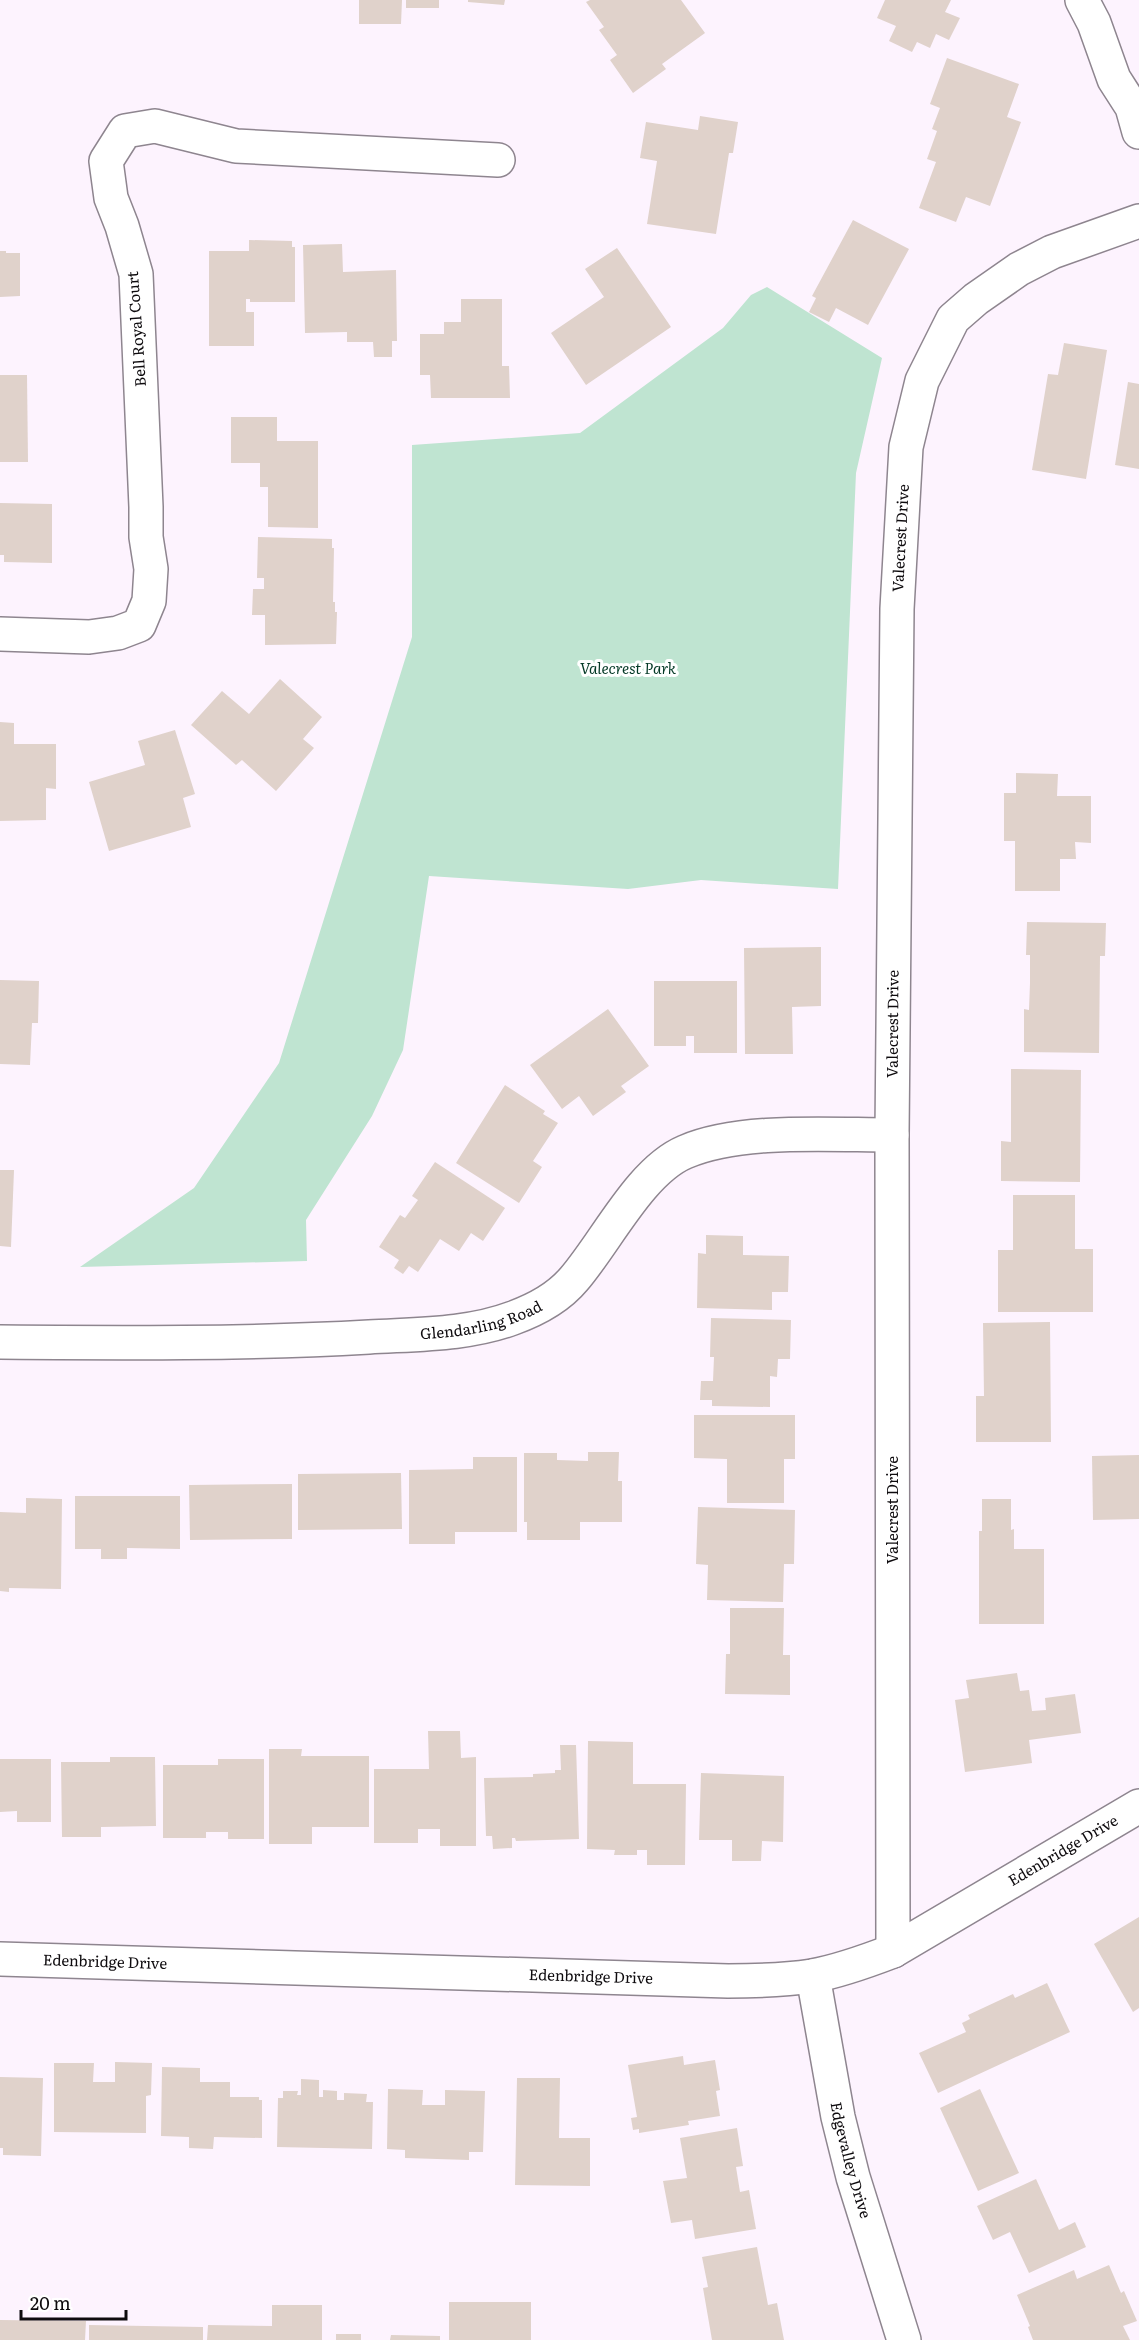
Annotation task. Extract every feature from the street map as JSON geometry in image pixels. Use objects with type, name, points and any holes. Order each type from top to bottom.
[{"type":"street","points":[[1082,0],[1094,23],[1114,79],[1132,107],[1139,132]]},
{"type":"street","name":"Bell Royal Court","points":[[0,633],[88,638],[118,633],[139,625],[149,601],[151,569],[146,537],[136,274],[111,198],[106,161],[125,131],[155,126],[236,146],[498,160]]},
{"type":"street","name":"Valecrest Drive","points":[[893,1952],[892,1135],[897,609],[906,447],[922,381],[953,319],[976,299],[1019,269],[1052,252],[1139,221]]},
{"type":"street","name":"Glendarling Road","points":[[0,1342],[167,1344],[341,1338],[454,1331],[490,1326],[545,1303],[573,1281],[640,1190],[659,1168],[683,1153],[714,1142],[749,1137],[892,1135]]},
{"type":"street","name":"Edenbridge Drive","points":[[0,1959],[728,1981],[813,1976],[893,1952],[1139,1806]]},
{"type":"street","name":"Edgevalley Drive","points":[[813,1976],[838,2117],[853,2177],[904,2340]]},
{"type":"green space","name":"Valecrest Park","points":[[767,287],[882,358],[856,473],[838,889],[701,880],[628,889],[429,876],[403,1050],[372,1116],[306,1220],[307,1261],[80,1267],[194,1188],[279,1063],[412,637],[412,445],[580,433],[723,328],[751,295]]},
{"type":"building","points":[[359,0],[402,0],[401,24],[359,24]]},
{"type":"building","points":[[406,0],[439,0],[439,8],[406,8]]},
{"type":"building","points":[[468,0],[505,0],[504,5],[468,2]]},
{"type":"building","points":[[590,0],[681,0],[705,33],[662,64],[666,69],[633,93],[610,60],[617,55],[599,30],[604,27],[586,2]]},
{"type":"building","points":[[885,0],[951,0],[945,12],[960,18],[949,40],[936,34],[930,48],[917,42],[912,52],[889,41],[896,26],[877,18]]},
{"type":"building","points":[[947,58],[1019,84],[1007,117],[1021,122],[990,206],[966,197],[956,222],[919,208],[936,162],[927,159],[937,131],[932,129],[940,108],[930,104]]},
{"type":"building","points":[[700,116],[738,122],[733,153],[729,153],[716,234],[647,224],[657,161],[640,158],[646,122],[698,130]]},
{"type":"building","points":[[853,220],[909,249],[868,325],[836,308],[829,322],[809,312],[816,298],[812,296]]},
{"type":"building","points":[[249,240],[292,241],[292,247],[295,247],[295,302],[250,302],[250,299],[246,299],[246,312],[254,312],[254,346],[209,346],[209,251],[249,251]]},
{"type":"building","points":[[342,244],[343,272],[396,270],[397,341],[392,341],[392,357],[374,357],[373,342],[347,342],[347,332],[305,333],[303,245]]},
{"type":"building","points":[[617,248],[671,327],[586,385],[551,333],[604,297],[585,269]]},
{"type":"building","points":[[0,251],[20,253],[20,296],[0,297]]},
{"type":"building","points":[[461,299],[502,299],[502,366],[509,366],[510,398],[431,398],[430,375],[420,375],[420,334],[444,334],[444,322],[461,322]]},
{"type":"building","points":[[1064,343],[1107,350],[1086,479],[1032,470],[1048,374],[1058,375]]},
{"type":"building","points":[[0,375],[27,375],[28,462],[0,462]]},
{"type":"building","points":[[1128,382],[1139,384],[1139,469],[1115,465]]},
{"type":"building","points":[[231,417],[277,417],[277,441],[318,441],[318,528],[268,527],[268,487],[260,487],[260,463],[231,463]]},
{"type":"building","points":[[0,503],[52,504],[52,563],[4,562],[4,555],[0,555]]},
{"type":"building","points":[[258,537],[332,539],[332,548],[334,548],[333,602],[335,602],[335,612],[337,612],[336,644],[265,645],[265,615],[252,615],[253,589],[264,589],[264,578],[257,578]]},
{"type":"building","points":[[280,679],[322,717],[303,739],[314,748],[276,791],[242,760],[236,765],[191,725],[222,691],[249,714]]},
{"type":"building","points":[[0,722],[14,723],[14,744],[56,744],[56,789],[46,788],[46,820],[0,821]]},
{"type":"building","points":[[175,730],[195,794],[183,798],[191,827],[109,851],[89,782],[145,765],[138,741]]},
{"type":"building","points":[[1016,773],[1058,774],[1057,796],[1091,796],[1091,843],[1075,842],[1076,859],[1060,859],[1060,891],[1015,891],[1015,841],[1004,841],[1004,793],[1016,793]]},
{"type":"building","points":[[1027,922],[1106,923],[1105,956],[1100,956],[1099,1053],[1024,1052],[1024,1009],[1029,1010],[1030,983],[1030,955],[1026,955]]},
{"type":"building","points":[[821,947],[821,1006],[792,1007],[793,1054],[745,1054],[744,948]]},
{"type":"building","points":[[0,980],[39,981],[38,1023],[32,1023],[30,1065],[0,1064]]},
{"type":"building","points":[[654,981],[737,981],[737,1053],[694,1053],[694,1036],[686,1036],[686,1046],[654,1046]]},
{"type":"building","points":[[608,1009],[649,1066],[621,1086],[626,1092],[593,1116],[579,1096],[562,1109],[530,1065]]},
{"type":"building","points":[[1011,1069],[1081,1070],[1080,1182],[1001,1181],[1001,1141],[1011,1142]]},
{"type":"building","points":[[505,1085],[545,1111],[543,1114],[558,1123],[533,1161],[542,1167],[519,1203],[456,1163]]},
{"type":"building","points":[[435,1162],[505,1208],[483,1241],[471,1233],[459,1251],[440,1239],[418,1272],[409,1266],[403,1274],[394,1268],[399,1260],[379,1247],[400,1215],[405,1218],[418,1200],[412,1196]]},
{"type":"building","points":[[0,1170],[14,1170],[11,1247],[0,1246]]},
{"type":"building","points":[[1013,1195],[1075,1195],[1075,1249],[1093,1249],[1093,1312],[998,1312],[998,1250],[1013,1250]]},
{"type":"building","points":[[706,1235],[743,1236],[743,1255],[789,1256],[788,1292],[772,1292],[772,1310],[697,1308],[698,1253],[706,1254]]},
{"type":"building","points":[[711,1318],[791,1320],[790,1359],[778,1359],[777,1377],[770,1376],[770,1407],[712,1406],[712,1400],[700,1400],[701,1381],[713,1381],[714,1357],[710,1357]]},
{"type":"building","points":[[1050,1322],[1051,1442],[976,1442],[976,1396],[984,1396],[983,1323]]},
{"type":"building","points":[[694,1415],[795,1415],[795,1459],[784,1459],[784,1503],[727,1503],[727,1459],[694,1458]]},
{"type":"building","points":[[588,1452],[619,1452],[618,1481],[622,1481],[622,1522],[580,1522],[580,1540],[527,1540],[527,1522],[524,1522],[524,1453],[557,1453],[557,1460],[588,1461]]},
{"type":"building","points":[[1139,1455],[1139,1519],[1093,1520],[1092,1456]]},
{"type":"building","points":[[473,1457],[517,1457],[517,1532],[455,1532],[455,1544],[409,1544],[409,1470],[473,1469]]},
{"type":"building","points":[[401,1473],[402,1529],[298,1530],[298,1474]]},
{"type":"building","points":[[292,1484],[292,1539],[190,1540],[189,1485]]},
{"type":"building","points":[[75,1496],[180,1496],[180,1549],[127,1548],[127,1559],[101,1559],[101,1549],[75,1549]]},
{"type":"building","points":[[26,1498],[62,1499],[61,1589],[9,1588],[9,1592],[0,1591],[0,1512],[26,1513]]},
{"type":"building","points":[[982,1499],[1011,1499],[1011,1530],[1014,1529],[1014,1549],[1044,1549],[1044,1624],[979,1624],[979,1531],[982,1531]]},
{"type":"building","points":[[698,1507],[795,1510],[794,1564],[784,1564],[783,1602],[707,1600],[708,1565],[696,1564]]},
{"type":"building","points":[[730,1608],[784,1608],[783,1655],[790,1655],[790,1695],[725,1694],[726,1654],[730,1654]]},
{"type":"building","points":[[1017,1673],[1020,1691],[1029,1690],[1032,1711],[1046,1710],[1045,1698],[1075,1694],[1081,1733],[1029,1740],[1032,1763],[965,1772],[955,1700],[969,1698],[966,1680]]},
{"type":"building","points":[[428,1731],[460,1731],[461,1758],[476,1757],[476,1846],[440,1846],[440,1829],[418,1829],[418,1843],[374,1843],[374,1769],[429,1769]]},
{"type":"building","points":[[588,1741],[633,1742],[633,1784],[686,1784],[685,1865],[647,1865],[647,1850],[637,1850],[637,1855],[614,1855],[615,1850],[587,1849]]},
{"type":"building","points":[[560,1745],[576,1745],[579,1839],[516,1841],[512,1838],[512,1848],[493,1849],[492,1836],[486,1836],[484,1778],[533,1777],[533,1774],[555,1773],[555,1770],[561,1770]]},
{"type":"building","points":[[269,1749],[302,1749],[301,1756],[369,1756],[369,1827],[312,1827],[312,1844],[269,1844]]},
{"type":"building","points":[[110,1757],[155,1757],[156,1826],[101,1827],[101,1837],[62,1837],[61,1762],[110,1762]]},
{"type":"building","points":[[0,1759],[51,1759],[51,1822],[17,1822],[17,1811],[0,1812]]},
{"type":"building","points":[[218,1759],[264,1759],[264,1839],[228,1839],[228,1832],[206,1832],[206,1838],[163,1838],[163,1765],[218,1765]]},
{"type":"building","points":[[701,1773],[784,1776],[783,1842],[762,1841],[761,1861],[732,1861],[732,1840],[699,1840]]},
{"type":"building","points":[[1139,1917],[1139,2008],[1133,2012],[1094,1944]]},
{"type":"building","points":[[1047,1983],[1070,2032],[938,2093],[919,2053],[966,2032],[962,2023],[970,2019],[968,2015],[1013,1994],[1015,1998]]},
{"type":"building","points":[[683,2056],[684,2065],[715,2060],[720,2090],[716,2091],[720,2116],[688,2121],[689,2125],[639,2133],[639,2129],[633,2130],[631,2118],[637,2117],[628,2065]]},
{"type":"building","points":[[115,2062],[152,2063],[151,2095],[146,2096],[146,2133],[54,2132],[54,2063],[94,2063],[93,2082],[115,2082]]},
{"type":"building","points":[[162,2067],[200,2068],[200,2082],[230,2082],[230,2097],[259,2097],[259,2100],[262,2100],[262,2138],[214,2137],[213,2149],[189,2148],[189,2137],[161,2136]]},
{"type":"building","points":[[0,2077],[43,2078],[41,2156],[3,2155],[3,2148],[0,2148]]},
{"type":"building","points":[[517,2078],[560,2078],[559,2138],[590,2138],[590,2186],[515,2185]]},
{"type":"building","points":[[301,2079],[319,2080],[319,2097],[323,2097],[323,2090],[337,2091],[337,2100],[344,2100],[344,2093],[367,2094],[366,2102],[373,2102],[372,2149],[277,2147],[278,2098],[283,2098],[283,2091],[298,2091],[297,2095],[301,2095]]},
{"type":"building","points":[[388,2089],[423,2090],[422,2105],[445,2105],[445,2090],[485,2091],[483,2152],[469,2152],[469,2160],[405,2158],[405,2150],[387,2149]]},
{"type":"building","points":[[980,2089],[1019,2173],[978,2191],[940,2108]]},
{"type":"building","points":[[737,2128],[743,2166],[736,2167],[740,2192],[749,2190],[756,2229],[695,2239],[692,2220],[671,2223],[663,2181],[687,2178],[680,2138]]},
{"type":"building","points":[[1036,2179],[1059,2230],[1075,2222],[1086,2247],[1029,2273],[1010,2232],[993,2240],[977,2206]]},
{"type":"building","points":[[757,2247],[768,2305],[777,2303],[784,2340],[712,2340],[703,2288],[708,2287],[702,2257]]},
{"type":"building","points":[[1109,2265],[1137,2321],[1123,2326],[1130,2340],[1033,2340],[1028,2327],[1030,2326],[1017,2295],[1074,2270],[1077,2279]]},
{"type":"building","points":[[449,2302],[531,2302],[531,2340],[449,2340]]},
{"type":"building","points":[[272,2305],[322,2305],[322,2340],[207,2340],[208,2325],[272,2326]]},
{"type":"building","points":[[0,2320],[86,2321],[85,2340],[0,2340]]},
{"type":"building","points":[[89,2325],[203,2327],[203,2340],[89,2340]]},
{"type":"building","points":[[336,2334],[361,2334],[361,2340],[336,2340]]},
{"type":"building","points":[[391,2335],[440,2336],[440,2340],[390,2340]]}]
